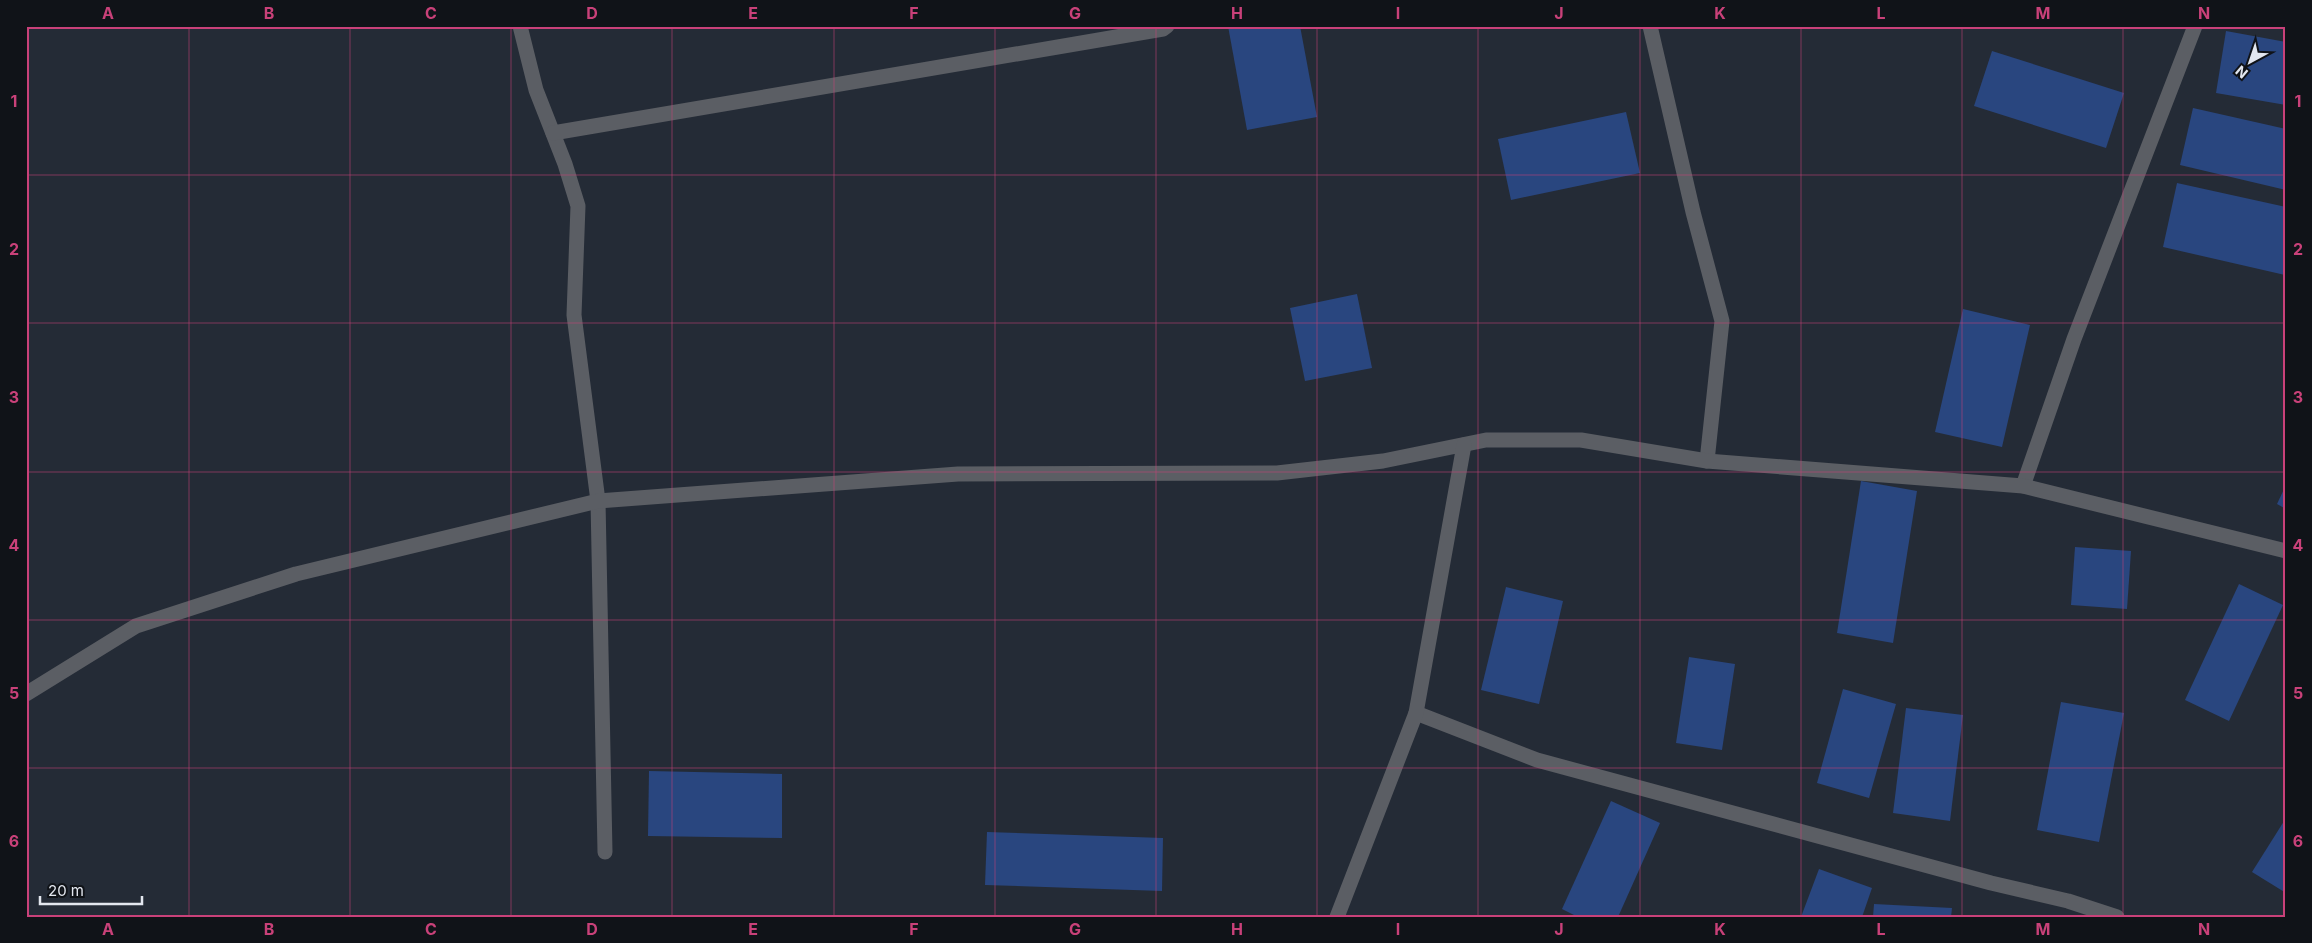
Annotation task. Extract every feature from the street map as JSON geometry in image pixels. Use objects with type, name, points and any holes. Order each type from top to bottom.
[{"type":"street","points":[[520,26],[536,90],[578,206],[574,315],[598,501],[605,852]]},
{"type":"street","points":[[553,133],[1154,31],[1167,26]]},
{"type":"street","points":[[1650,26],[1693,212],[1722,322],[1707,461]]},
{"type":"street","points":[[2023,486],[2074,340],[2195,26]]},
{"type":"street","points":[[26,694],[136,626],[296,574],[598,501],[958,474],[1277,473],[1383,461],[1486,440],[1581,440],[1707,461],[2023,486],[2286,550]]},
{"type":"street","points":[[1337,917],[1416,713],[1464,445]]},
{"type":"street","points":[[1416,713],[1537,760],[1990,883],[2068,901],[2117,917]]},
{"type":"building","points":[[1228,26],[1300,26],[1317,117],[1247,130]]},
{"type":"building","points":[[2226,31],[2286,42],[2286,105],[2216,93]]},
{"type":"building","points":[[1992,51],[2124,93],[2106,148],[1974,106]]},
{"type":"building","points":[[2193,108],[2286,129],[2286,190],[2180,165]]},
{"type":"building","points":[[1626,112],[1640,173],[1511,200],[1498,139]]},
{"type":"building","points":[[2177,183],[2286,207],[2285,275],[2163,247]]},
{"type":"building","points":[[1357,294],[1372,368],[1305,381],[1290,308]]},
{"type":"building","points":[[1963,309],[2030,325],[2002,447],[1935,432]]},
{"type":"building","points":[[1861,481],[1917,491],[1893,643],[1837,633]]},
{"type":"building","points":[[2286,485],[2286,509],[2277,504]]},
{"type":"building","points":[[2075,547],[2131,551],[2127,609],[2071,605]]},
{"type":"building","points":[[2239,584],[2283,605],[2229,721],[2185,700]]},
{"type":"building","points":[[1506,587],[1563,601],[1539,704],[1481,690]]},
{"type":"building","points":[[1689,657],[1735,664],[1722,750],[1676,743]]},
{"type":"building","points":[[1843,689],[1896,704],[1869,798],[1817,783]]},
{"type":"building","points":[[2061,702],[2124,713],[2099,842],[2037,830]]},
{"type":"building","points":[[1906,708],[1963,715],[1950,821],[1893,813]]},
{"type":"building","points":[[649,771],[782,774],[782,838],[648,836]]},
{"type":"building","points":[[1611,801],[1660,823],[1618,917],[1578,917],[1562,909]]},
{"type":"building","points":[[2286,818],[2286,893],[2252,872]]},
{"type":"building","points":[[987,832],[1163,838],[1162,891],[985,885]]},
{"type":"building","points":[[1819,869],[1872,888],[1862,917],[1801,917]]},
{"type":"building","points":[[1874,904],[1952,908],[1951,917],[1873,917]]}]
